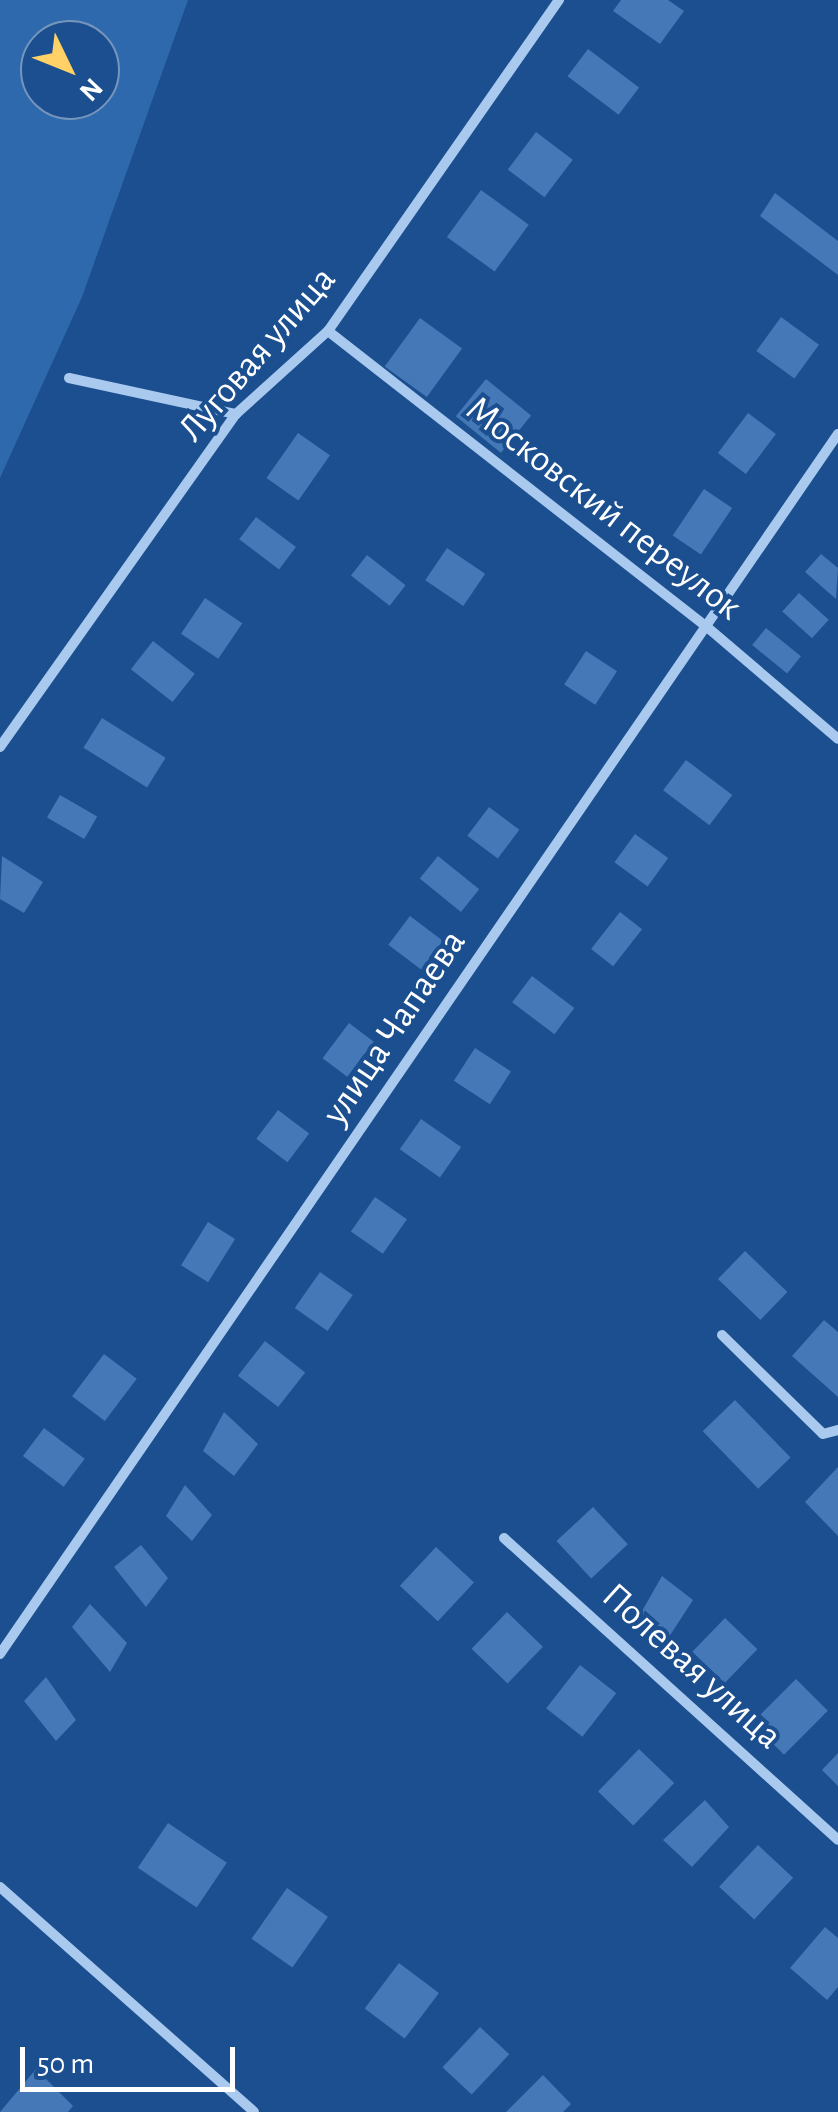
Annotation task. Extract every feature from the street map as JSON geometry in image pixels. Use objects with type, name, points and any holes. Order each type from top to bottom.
[{"type":"street","name":"Луговая улица","points":[[0,747],[236,414],[328,330],[559,0]]},
{"type":"street","name":"Московский переулок","points":[[328,330],[706,627],[838,740]]},
{"type":"street","points":[[69,378],[236,414]]},
{"type":"street","name":"улица Чапаева","points":[[0,1654],[838,434]]},
{"type":"street","points":[[722,1336],[823,1434],[838,1430]]},
{"type":"street","name":"Полевая улица","points":[[504,1538],[838,1840]]},
{"type":"street","points":[[0,1887],[254,2112]]},
{"type":"shaded area","points":[[0,0],[188,0],[82,297],[0,478]]},
{"type":"building","points":[[621,0],[668,0],[684,11],[660,44],[613,11]]},
{"type":"building","points":[[588,49],[639,88],[619,115],[568,76]]},
{"type":"building","points":[[536,132],[573,160],[544,197],[508,170]]},
{"type":"building","points":[[481,190],[529,225],[495,272],[447,237]]},
{"type":"building","points":[[775,193],[838,241],[838,275],[760,216]]},
{"type":"building","points":[[781,317],[819,345],[794,379],[756,351]]},
{"type":"building","points":[[420,318],[462,349],[427,397],[385,367]]},
{"type":"building","points":[[486,379],[531,416],[501,453],[456,416]]},
{"type":"building","points":[[748,413],[776,434],[746,474],[718,453]]},
{"type":"building","points":[[298,433],[330,455],[298,500],[266,478]]},
{"type":"building","points":[[704,489],[732,508],[701,554],[673,535]]},
{"type":"building","points":[[256,517],[296,547],[279,569],[239,539]]},
{"type":"building","points":[[447,548],[485,574],[463,606],[425,580]]},
{"type":"building","points":[[821,554],[838,568],[836,599],[805,572]]},
{"type":"building","points":[[367,555],[406,585],[390,606],[351,575]]},
{"type":"building","points":[[799,593],[829,620],[812,638],[782,612]]},
{"type":"building","points":[[205,598],[242,623],[218,659],[181,634]]},
{"type":"building","points":[[766,628],[801,656],[787,673],[752,645]]},
{"type":"building","points":[[153,641],[195,674],[173,702],[131,669]]},
{"type":"building","points":[[586,651],[617,671],[595,705],[564,685]]},
{"type":"building","points":[[102,718],[166,758],[147,787],[83,748]]},
{"type":"building","points":[[686,760],[732,795],[709,825],[663,790]]},
{"type":"building","points":[[60,795],[97,816],[84,839],[47,818]]},
{"type":"building","points":[[489,807],[519,830],[498,859],[467,836]]},
{"type":"building","points":[[635,834],[668,858],[648,886],[614,862]]},
{"type":"building","points":[[2,856],[43,882],[24,913],[0,899]]},
{"type":"building","points":[[438,856],[479,889],[461,912],[420,879]]},
{"type":"building","points":[[620,912],[642,929],[613,966],[591,949]]},
{"type":"building","points":[[410,916],[443,941],[421,969],[388,945]]},
{"type":"building","points":[[532,976],[574,1008],[554,1034],[512,1002]]},
{"type":"building","points":[[349,1023],[374,1042],[347,1077],[323,1058]]},
{"type":"building","points":[[475,1048],[511,1071],[490,1104],[454,1081]]},
{"type":"building","points":[[278,1110],[309,1133],[287,1162],[256,1139]]},
{"type":"building","points":[[421,1119],[461,1147],[440,1177],[400,1149]]},
{"type":"building","points":[[375,1197],[407,1219],[383,1254],[351,1231]]},
{"type":"building","points":[[208,1222],[235,1239],[208,1282],[181,1265]]},
{"type":"building","points":[[745,1251],[787,1292],[760,1320],[718,1279]]},
{"type":"building","points":[[320,1272],[353,1295],[328,1331],[295,1308]]},
{"type":"building","points":[[824,1320],[838,1332],[838,1397],[792,1356]]},
{"type":"building","points":[[265,1341],[305,1372],[278,1407],[238,1376]]},
{"type":"building","points":[[104,1354],[137,1379],[105,1421],[72,1396]]},
{"type":"building","points":[[735,1400],[791,1458],[758,1489],[703,1431]]},
{"type":"building","points":[[224,1412],[258,1444],[234,1476],[203,1451]]},
{"type":"building","points":[[44,1428],[85,1459],[64,1487],[23,1456]]},
{"type":"building","points":[[838,1467],[838,1536],[805,1502]]},
{"type":"building","points":[[185,1485],[212,1515],[192,1541],[166,1516]]},
{"type":"building","points":[[593,1507],[628,1544],[591,1578],[556,1541]]},
{"type":"building","points":[[141,1545],[168,1578],[146,1607],[114,1567]]},
{"type":"building","points":[[436,1547],[474,1582],[438,1621],[400,1586]]},
{"type":"building","points":[[662,1576],[693,1600],[667,1640],[638,1618]]},
{"type":"building","points":[[90,1604],[127,1643],[110,1672],[72,1627]]},
{"type":"building","points":[[507,1612],[543,1647],[508,1683],[472,1649]]},
{"type":"building","points":[[725,1618],[757,1649],[725,1683],[692,1652]]},
{"type":"building","points":[[580,1665],[616,1693],[582,1737],[546,1708]]},
{"type":"building","points":[[46,1677],[76,1720],[56,1741],[24,1701]]},
{"type":"building","points":[[796,1679],[828,1711],[784,1755],[752,1723]]},
{"type":"building","points":[[639,1749],[674,1783],[633,1825],[598,1791]]},
{"type":"building","points":[[838,1753],[838,1786],[822,1770]]},
{"type":"building","points":[[705,1800],[729,1827],[692,1867],[663,1840]]},
{"type":"building","points":[[168,1823],[227,1863],[197,1907],[138,1868]]},
{"type":"building","points":[[758,1845],[793,1878],[754,1919],[719,1887]]},
{"type":"building","points":[[287,1888],[328,1917],[292,1967],[251,1939]]},
{"type":"building","points":[[825,1927],[838,1938],[838,1987],[827,2000],[790,1968]]},
{"type":"building","points":[[399,1963],[439,1993],[405,2039],[365,2009]]},
{"type":"building","points":[[480,2027],[509,2054],[472,2095],[442,2067]]},
{"type":"building","points":[[36,2069],[73,2106],[68,2112],[0,2112]]},
{"type":"building","points":[[543,2075],[571,2104],[563,2112],[506,2112]]}]
